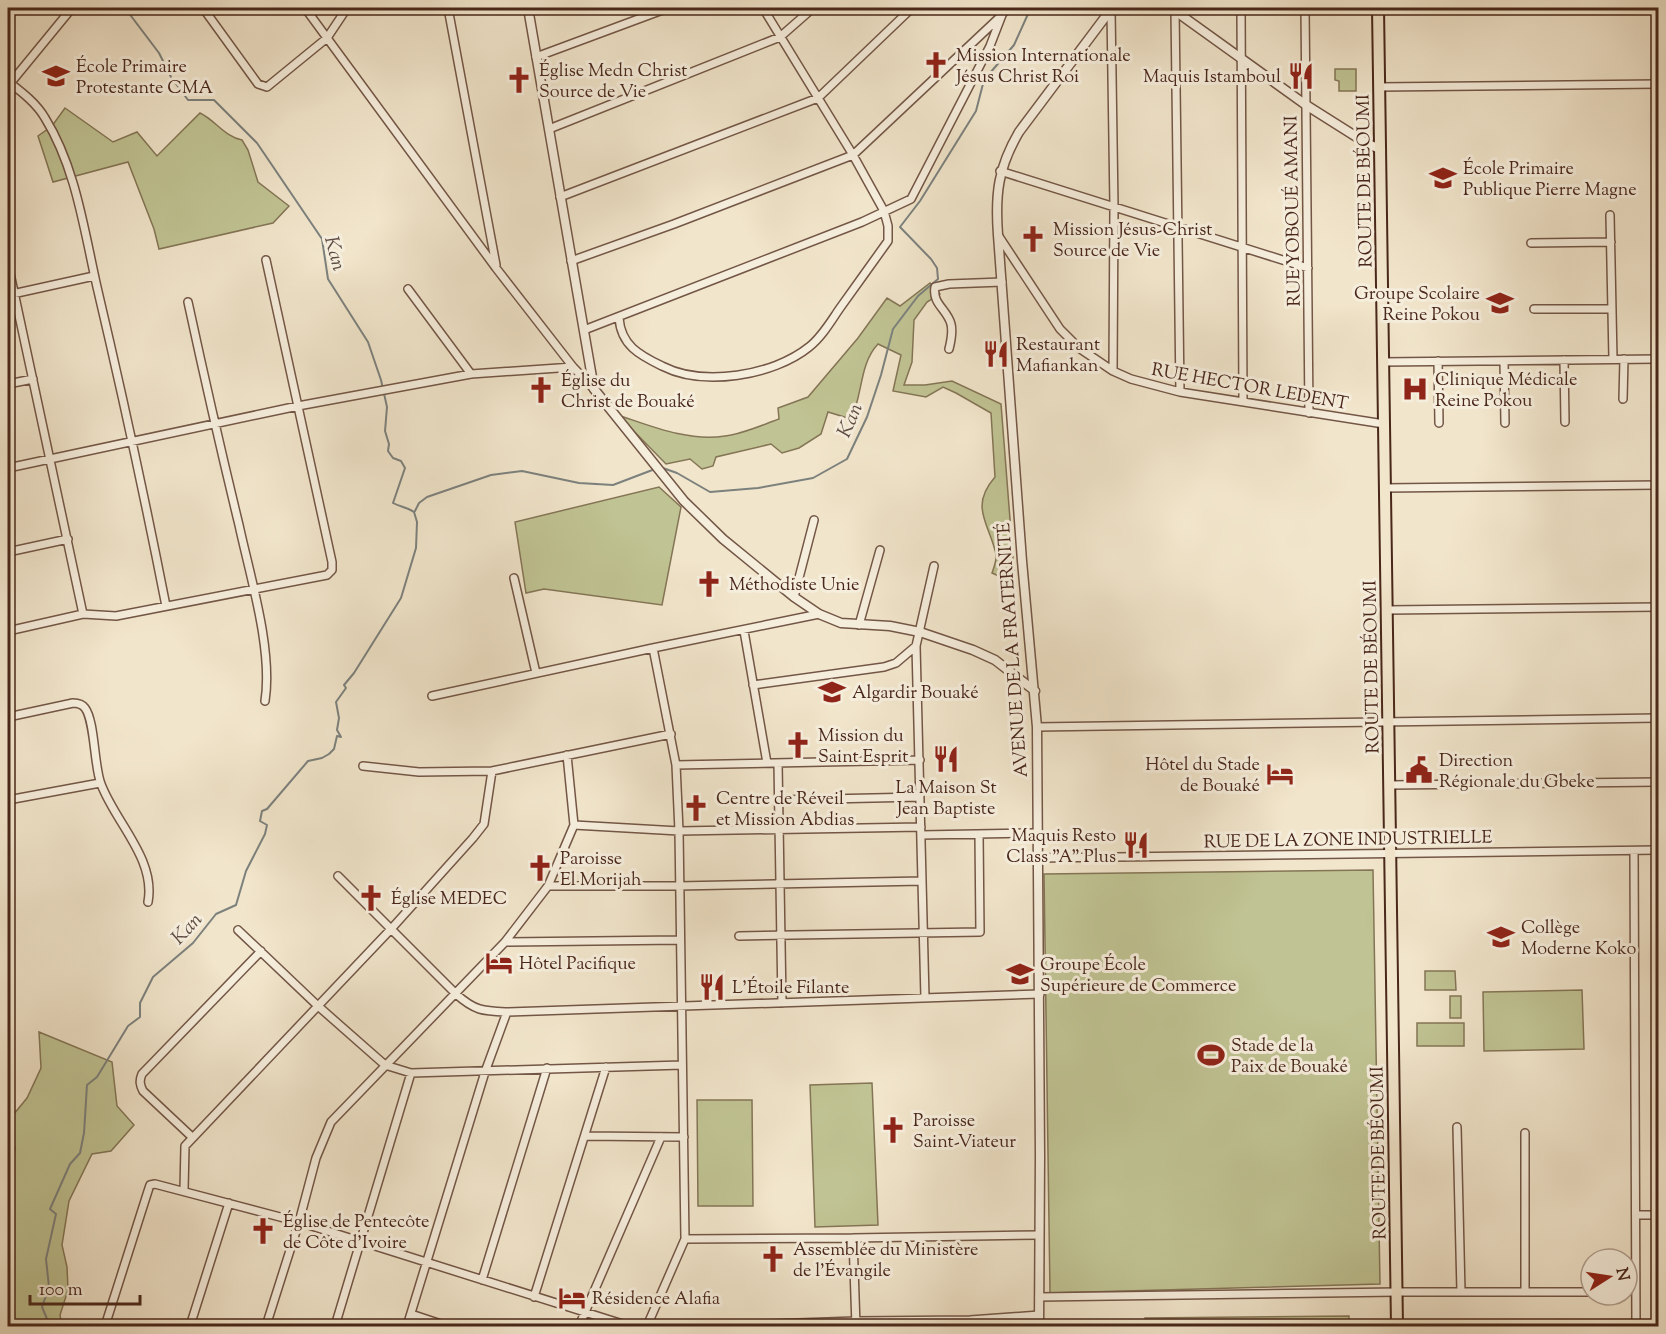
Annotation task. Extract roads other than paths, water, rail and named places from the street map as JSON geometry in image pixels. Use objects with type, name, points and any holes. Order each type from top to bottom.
[{"type":"main road","name":"ROUTE DE BÉOUMI","points":[[1378,8],[1397,1326]]},
{"type":"street","points":[[72,8],[9,85],[29,99],[44,116],[54,133],[71,176],[133,442],[166,606]]},
{"type":"street","points":[[203,8],[258,84],[263,87],[267,87],[327,38],[347,8]]},
{"type":"street","points":[[305,8],[496,268],[573,367],[594,389],[684,501],[723,539],[819,615],[841,623],[890,626],[920,632],[973,650],[995,660],[1035,691]]},
{"type":"street","points":[[448,8],[496,268]]},
{"type":"street","points":[[528,8],[594,389]]},
{"type":"street","points":[[536,57],[668,8]]},
{"type":"street","points":[[620,318],[620,330],[627,344],[675,373],[695,377],[720,377],[753,372],[796,356],[810,347],[824,332],[888,241],[888,226],[884,212],[853,155],[763,8]]},
{"type":"street","points":[[549,129],[780,37],[813,8]]},
{"type":"street","points":[[560,197],[818,98],[912,8]]},
{"type":"street","points":[[1241,8],[1243,401]]},
{"type":"street","name":"RUE YOBOUÉ AMANI","points":[[1305,8],[1309,413]]},
{"type":"street","points":[[1111,9],[1114,207],[1113,371]]},
{"type":"street","name":"AVENUE DE LA FRATERNITÉ","points":[[1040,1326],[1037,727],[1022,561],[998,235],[997,191],[1000,171],[1008,150],[1019,132],[1111,9]]},
{"type":"street","points":[[1173,9],[1306,105],[1381,150]]},
{"type":"street","points":[[1173,9],[1180,392]]},
{"type":"street","points":[[571,261],[853,155],[1004,11]]},
{"type":"street","points":[[584,330],[620,318],[884,212],[911,199],[990,46],[1004,11]]},
{"type":"street","points":[[1379,87],[1659,84]]},
{"type":"street","points":[[1000,171],[1308,268]]},
{"type":"street","points":[[1610,215],[1613,359]]},
{"type":"street","name":"RUE HECTOR LEDENT","points":[[998,235],[1060,329],[1079,348],[1113,371],[1158,388],[1384,424]]},
{"type":"street","points":[[1531,243],[1611,242]]},
{"type":"street","points":[[8,631],[83,614],[116,616],[254,591],[327,575],[332,570],[266,260]]},
{"type":"street","points":[[8,264],[11,294],[33,379],[83,614]]},
{"type":"street","points":[[11,294],[94,276]]},
{"type":"street","points":[[949,349],[952,337],[951,322],[938,305],[934,295],[935,287],[949,284],[1002,282]]},
{"type":"street","points":[[408,289],[471,374]]},
{"type":"street","points":[[188,302],[254,591],[266,659],[268,682],[265,701]]},
{"type":"street","points":[[1534,309],[1612,309]]},
{"type":"street","points":[[1623,399],[1624,359]]},
{"type":"street","points":[[1383,362],[1659,359]]},
{"type":"street","points":[[1564,360],[1565,422]]},
{"type":"street","points":[[1438,361],[1439,423]]},
{"type":"street","points":[[1504,361],[1505,423]]},
{"type":"street","points":[[8,468],[298,406],[471,374],[573,367]]},
{"type":"street","points":[[8,384],[33,379]]},
{"type":"street","points":[[1384,488],[1659,485]]},
{"type":"street","points":[[794,597],[814,520]]},
{"type":"street","points":[[8,552],[68,539]]},
{"type":"street","points":[[859,625],[880,550]]},
{"type":"street","points":[[925,998],[916,646],[934,566]]},
{"type":"street","points":[[514,578],[536,673]]},
{"type":"street","points":[[1387,610],[1659,607]]},
{"type":"street","points":[[432,696],[819,615]]},
{"type":"street","points":[[744,631],[767,763]]},
{"type":"street","points":[[753,685],[885,667],[896,663],[916,646]]},
{"type":"street","points":[[647,1326],[685,1239],[676,765],[653,648]]},
{"type":"street","points":[[8,717],[73,703],[85,708],[89,718],[100,783],[143,863],[150,892],[148,902]]},
{"type":"street","points":[[1037,727],[1659,718]]},
{"type":"street","points":[[363,766],[419,772],[492,771],[671,734]]},
{"type":"street","points":[[266,1326],[299,1222],[316,1158],[331,1122],[505,942],[548,886],[574,825],[567,755]]},
{"type":"street","points":[[676,765],[920,760]]},
{"type":"street","points":[[778,763],[782,1003]]},
{"type":"street","points":[[184,1190],[185,1146],[392,928],[484,824],[492,771]]},
{"type":"street","points":[[1390,784],[1659,782]]},
{"type":"street","points":[[8,801],[100,783]]},
{"type":"street","points":[[778,800],[921,797]]},
{"type":"street","points":[[574,825],[679,831],[1037,833]]},
{"type":"street","points":[[739,936],[980,932],[979,834]]},
{"type":"street","name":"RUE DE LA ZONE INDUSTRIELLE","points":[[1038,858],[1659,850]]},
{"type":"street","points":[[1634,851],[1636,1215],[1634,1247]]},
{"type":"street","points":[[338,876],[456,994],[476,1009],[507,1012],[1040,994]]},
{"type":"street","points":[[548,886],[922,881]]},
{"type":"street","points":[[238,930],[384,1065],[411,1072],[485,1072],[682,1065]]},
{"type":"street","points":[[505,942],[680,940]]},
{"type":"street","points":[[192,1137],[143,1091],[140,1079],[142,1074],[261,951]]},
{"type":"street","points":[[407,1326],[485,1072],[507,1012]]},
{"type":"street","points":[[534,1297],[606,1067]]},
{"type":"street","points":[[482,1280],[547,1068]]},
{"type":"street","points":[[335,1326],[411,1072]]},
{"type":"street","points":[[1456,1127],[1461,1292]]},
{"type":"street","points":[[1524,1133],[1525,1292]]},
{"type":"street","points":[[585,1136],[684,1137]]},
{"type":"street","points":[[579,1326],[661,1137]]},
{"type":"street","points":[[105,1326],[150,1185],[154,1184],[184,1190],[299,1222],[629,1326]]},
{"type":"street","points":[[190,1326],[229,1203]]},
{"type":"street","points":[[1636,1215],[1659,1215]]},
{"type":"street","points":[[685,1239],[1039,1234]]},
{"type":"street","points":[[853,1238],[856,1324]]},
{"type":"street","points":[[1039,1297],[1397,1292],[1579,1293]]},
{"type":"street","points":[[1633,1307],[1636,1326]]},
{"type":"street","points":[[411,1314],[447,1326]]},
{"type":"street","points":[[713,1326],[970,1323],[1039,1316]]},
{"type":"waterway","name":"Kan","points":[[50,1326],[42,1307],[49,1287],[46,1259],[56,1214],[50,1209],[70,1164],[80,1153],[84,1133],[87,1085],[97,1077],[128,1026],[140,1017],[140,1003],[153,977],[193,943],[216,914],[236,905],[246,871],[265,834],[267,825],[260,821],[262,811],[267,809],[308,761],[322,758],[334,749],[337,736],[341,737],[337,730],[339,718],[336,702],[346,688],[344,685],[401,598],[416,548],[417,522],[414,512],[393,503],[405,468],[401,461],[393,458],[388,451],[389,444],[385,431],[387,407],[381,380],[368,342],[328,279],[322,239],[257,143],[214,100],[188,100],[171,77],[159,53],[125,8]]},
{"type":"waterway","name":"Kan","points":[[660,467],[677,473],[710,492],[758,488],[813,478],[847,459],[867,417],[893,329],[918,296],[938,279],[937,268],[931,259],[900,227],[920,201],[976,111],[984,80],[1014,45],[1028,14],[1035,8]]},
{"type":"waterway","name":"Kan","points":[[415,511],[419,503],[427,497],[491,475],[522,471],[579,483],[613,485],[655,469]]},
{"type":"place","name":"Mission Internationale Jésus Christ Roi","points":[[936,65]]},
{"type":"place","name":"École Primaire Protestante CMA","points":[[56,76]]},
{"type":"place","name":"Maquis Istamboul","points":[[1301,76]]},
{"type":"place","name":"Église Medn Christ Source de Vie","points":[[519,80]]},
{"type":"place","name":"École Primaire Publique Pierre Magne","points":[[1443,178]]},
{"type":"place","name":"Mission Jésus-Christ Source de Vie","points":[[1033,239]]},
{"type":"place","name":"Groupe Scolaire Reine Pokou","points":[[1500,303]]},
{"type":"place","name":"Restaurant Mafiankan","points":[[996,354]]},
{"type":"place","name":"Clinique Médicale Reine Pokou","points":[[1415,389]]},
{"type":"place","name":"Église du Christ de Bouaké","points":[[541,390]]},
{"type":"place","name":"Méthodiste Unie","points":[[709,584]]},
{"type":"place","name":"Algardir Bouaké","points":[[832,692]]},
{"type":"place","name":"Mission du Saint Esprit","points":[[798,745]]},
{"type":"place","name":"La Maison St Jean Baptiste","points":[[946,759]]},
{"type":"place","name":"Direction Régionale du Gbeke","points":[[1419,770]]},
{"type":"place","name":"Hôtel du Stade de Bouaké","points":[[1280,774]]},
{"type":"place","name":"Centre de Réveil et Mission Abdias","points":[[696,808]]},
{"type":"place","name":"Maquis Resto Class \"A\" Plus","points":[[1136,845]]},
{"type":"place","name":"Paroisse El Morijah","points":[[540,868]]},
{"type":"place","name":"Église MEDEC","points":[[371,898]]},
{"type":"place","name":"Collège Moderne Koko","points":[[1501,937]]},
{"type":"place","name":"Hôtel Pacifique","points":[[499,963]]},
{"type":"place","name":"Groupe École Supérieure de Commerce","points":[[1020,974]]},
{"type":"place","name":"L'Étoile Filante","points":[[712,987]]},
{"type":"place","name":"Stade de la Paix de Bouaké","points":[[1211,1055]]},
{"type":"place","name":"Paroisse Saint-Viateur","points":[[893,1130]]},
{"type":"place","name":"Église de Pentecôte de Côte d'Ivoire","points":[[263,1231]]},
{"type":"place","name":"Assemblée du Ministère de l'Évangile","points":[[773,1259]]},
{"type":"place","name":"Résidence Alafia","points":[[572,1298]]}]
